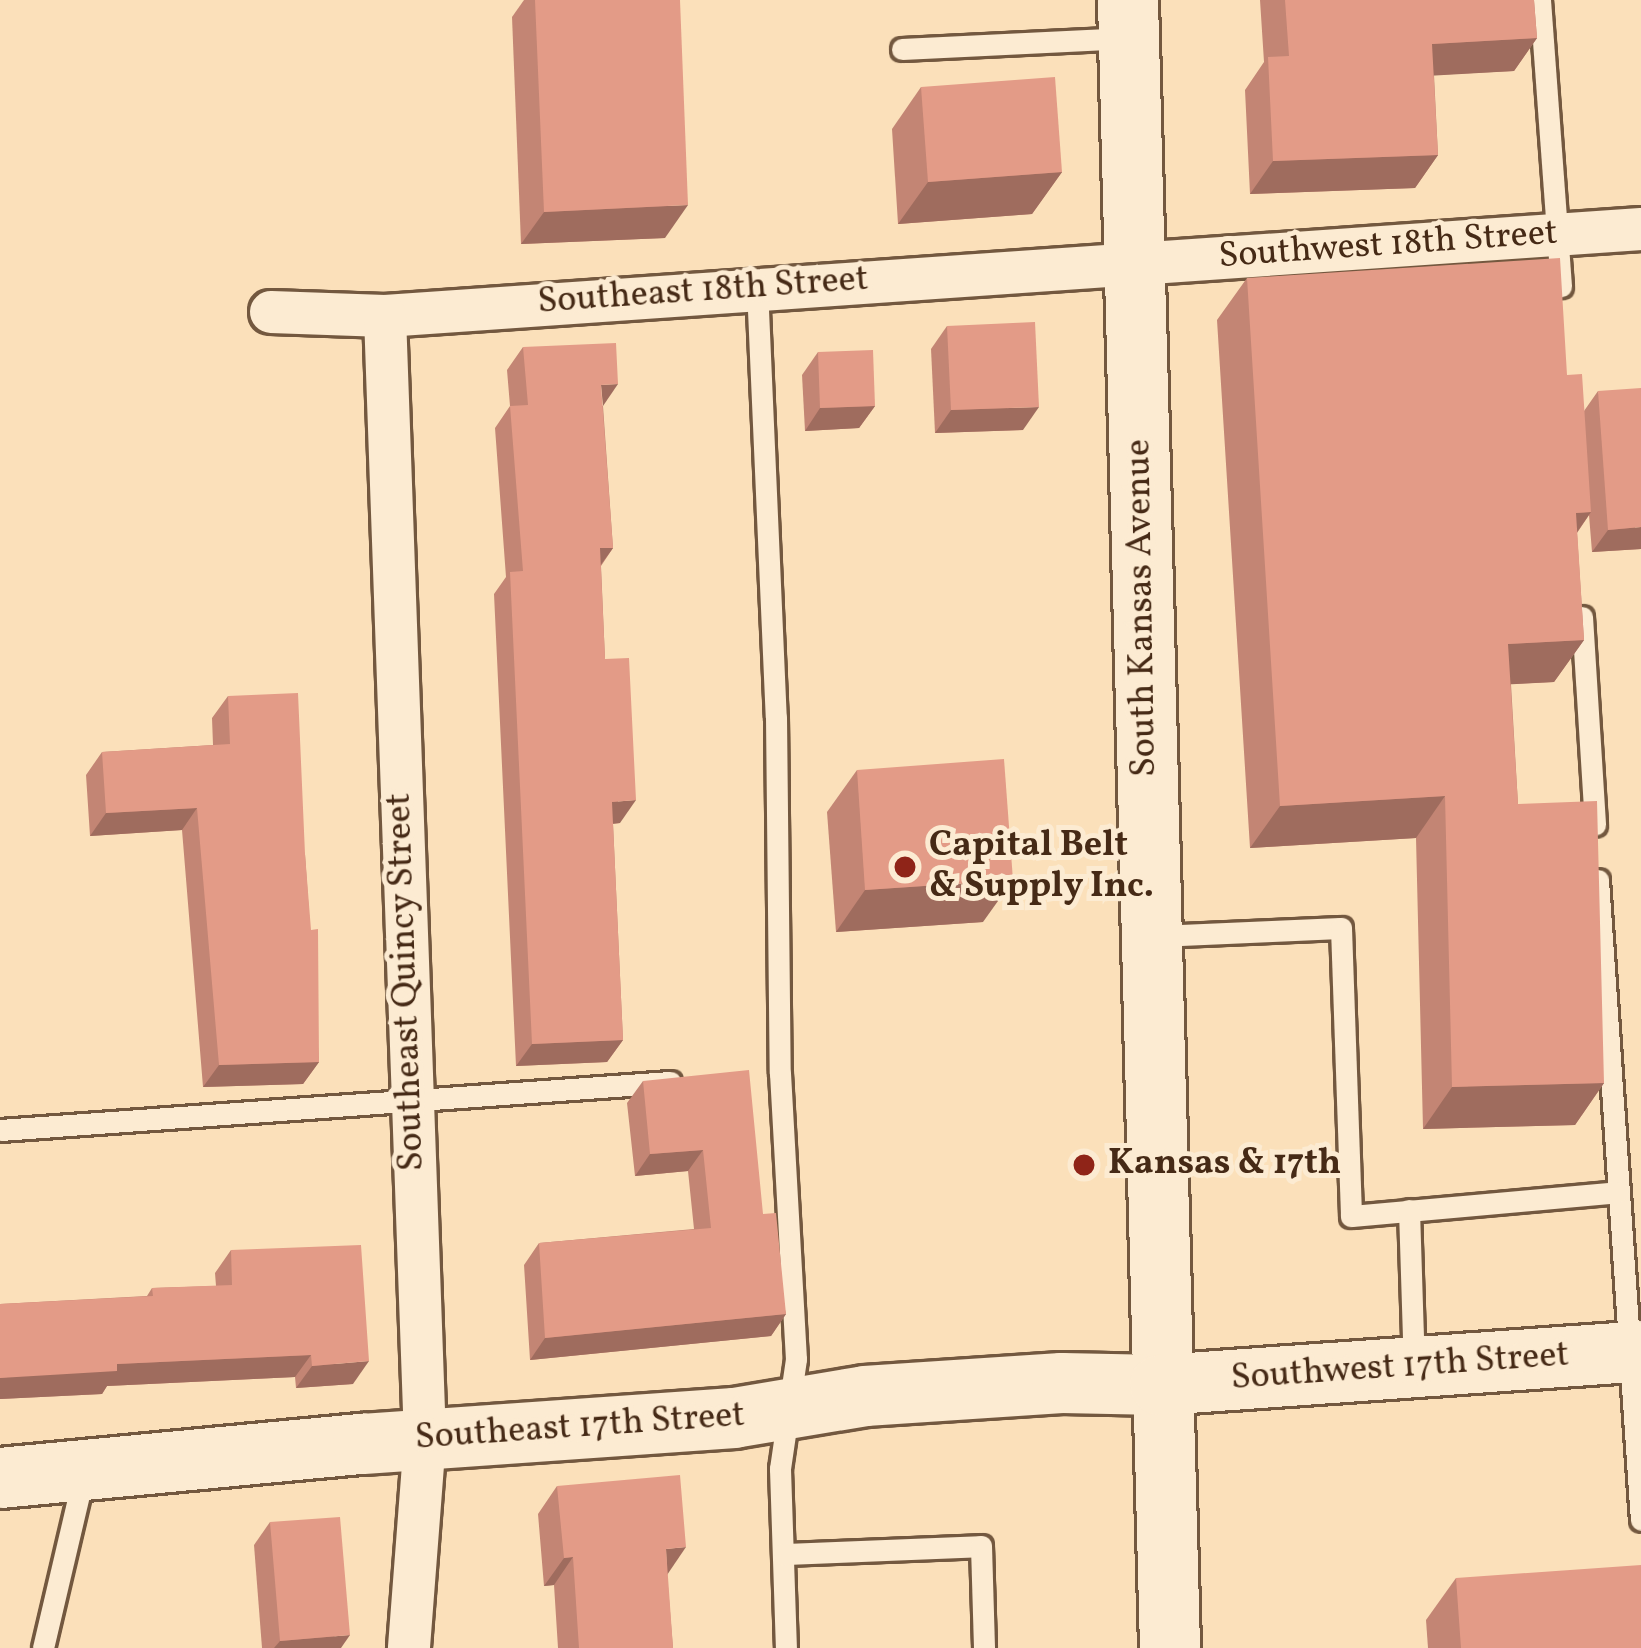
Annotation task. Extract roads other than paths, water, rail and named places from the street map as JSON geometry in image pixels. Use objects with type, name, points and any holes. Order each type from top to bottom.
[{"type":"main road","name":"South Kansas Avenue","points":[[1128,19],[1170,1648]]},
{"type":"main road","name":"Southwest 17th Street","points":[[1160,1385],[1635,1351]]},
{"type":"main road","name":"Southeast 17th Street","points":[[0,1478],[425,1439],[734,1418],[865,1396],[1040,1385],[1160,1385]]},
{"type":"street","name":"Southwest 18th Street","points":[[1135,262],[1641,229]]},
{"type":"street","name":"Southeast 18th Street","points":[[271,312],[386,316],[1135,262]]},
{"type":"street","name":"Southeast Quincy Street","points":[[386,316],[425,1439],[409,1648]]},
{"type":"lane","points":[[1540,0],[1562,307]]},
{"type":"lane","points":[[902,49],[1128,19]]},
{"type":"lane","points":[[757,287],[776,718],[768,1074],[796,1359],[780,1469],[786,1648]]},
{"type":"lane","points":[[1580,594],[1618,1192],[1635,1351],[1641,1520]]},
{"type":"lane","points":[[1150,936],[1340,928],[1351,1216],[1618,1192]]},
{"type":"lane","points":[[0,1130],[688,1081]]},
{"type":"lane","points":[[1409,1210],[1414,1368]]},
{"type":"lane","points":[[44,1648],[85,1472]]},
{"type":"lane","points":[[784,1554],[981,1546],[984,1648]]},
{"type":"place","name":"Capital Belt & Supply Inc.","points":[[905,867]]},
{"type":"place","name":"Kansas & 17th","points":[[1084,1165]]}]
